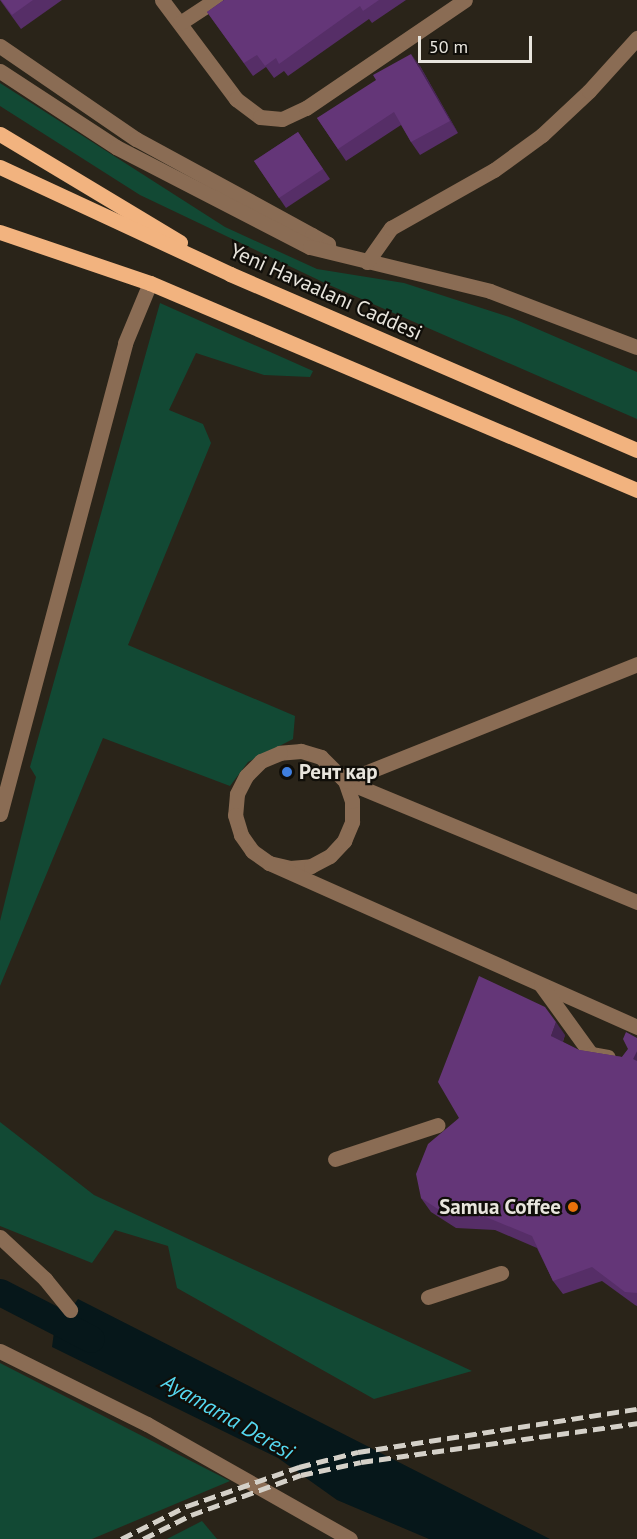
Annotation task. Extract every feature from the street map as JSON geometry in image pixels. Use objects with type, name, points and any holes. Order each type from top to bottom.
[{"type":"main road","points":[[0,134],[230,274]]},
{"type":"main road","name":"Yeni Havaalanı Caddesi","points":[[0,167],[230,274],[637,450]]},
{"type":"main road","points":[[0,232],[150,284],[637,490]]},
{"type":"street","points":[[162,0],[236,99],[260,117],[282,119],[306,108],[465,0]]},
{"type":"street","points":[[180,23],[215,0]]},
{"type":"street","points":[[367,262],[391,228],[485,175],[542,135],[590,91],[637,38]]},
{"type":"street","points":[[0,46],[136,139],[328,244],[330,254]]},
{"type":"street","points":[[0,71],[116,147],[290,238],[330,254],[418,271],[490,291],[637,347]]},
{"type":"street","points":[[0,814],[125,343],[150,284]]},
{"type":"street","points":[[345,781],[637,664]]},
{"type":"street","points":[[637,902],[345,781],[321,757],[301,751],[280,753],[261,761],[246,776],[237,794],[236,815],[247,843],[269,863],[637,1027]]},
{"type":"street","points":[[269,863],[290,868],[311,866],[337,849],[352,822],[352,801],[345,781]]},
{"type":"street","points":[[541,985],[591,1054],[628,1061]]},
{"type":"street","points":[[335,1159],[438,1125]]},
{"type":"street","points":[[0,1237],[45,1279],[70,1310]]},
{"type":"street","points":[[428,1297],[501,1273]]},
{"type":"street","points":[[0,1351],[147,1424],[350,1539]]},
{"type":"green space","points":[[0,83],[225,227],[317,269],[404,283],[512,318],[637,372],[637,419],[327,284],[140,195],[0,106]]},
{"type":"green space","points":[[160,303],[313,371],[310,377],[264,375],[196,353],[169,410],[203,424],[211,443],[128,645],[295,716],[293,739],[248,762],[230,786],[103,738],[0,986],[0,921],[36,777],[30,767]]},
{"type":"green space","points":[[0,1122],[94,1195],[472,1371],[374,1399],[177,1288],[168,1246],[115,1230],[92,1263],[0,1226]]},
{"type":"green space","points":[[0,1363],[230,1481],[92,1539],[0,1539]]},
{"type":"green space","points":[[202,1521],[217,1539],[167,1539]]},
{"type":"water","points":[[78,1299],[550,1539],[429,1539],[337,1500],[278,1458],[52,1347],[54,1332]]},
{"type":"building","points":[[1,0],[33,0],[12,15]]},
{"type":"building","points":[[224,0],[379,0],[363,11],[360,6],[279,64],[276,58],[265,66],[257,55],[244,63],[207,12]]},
{"type":"building","points":[[411,54],[450,121],[411,142],[394,112],[338,149],[317,118],[376,80],[373,75]]},
{"type":"building","points":[[298,132],[323,169],[279,198],[254,161]]},
{"type":"building","points":[[479,976],[545,1007],[556,1022],[551,1036],[579,1050],[622,1057],[628,1049],[623,1039],[626,1032],[637,1038],[637,1051],[633,1059],[637,1061],[637,1293],[625,1292],[592,1267],[553,1281],[532,1236],[486,1217],[447,1215],[421,1198],[416,1174],[428,1144],[459,1118],[438,1082]]},
{"type":"waterway","name":"Ayamama Deresi","points":[[0,1292],[91,1339]]},
{"type":"railway","points":[[121,1539],[187,1506],[299,1467],[358,1452],[637,1409]]},
{"type":"railway","points":[[143,1539],[191,1515],[301,1475],[361,1462],[637,1423]]},
{"type":"place","name":"Рент кар","points":[[287,772]]},
{"type":"place","name":"Samua Coffee","points":[[573,1207]]}]
